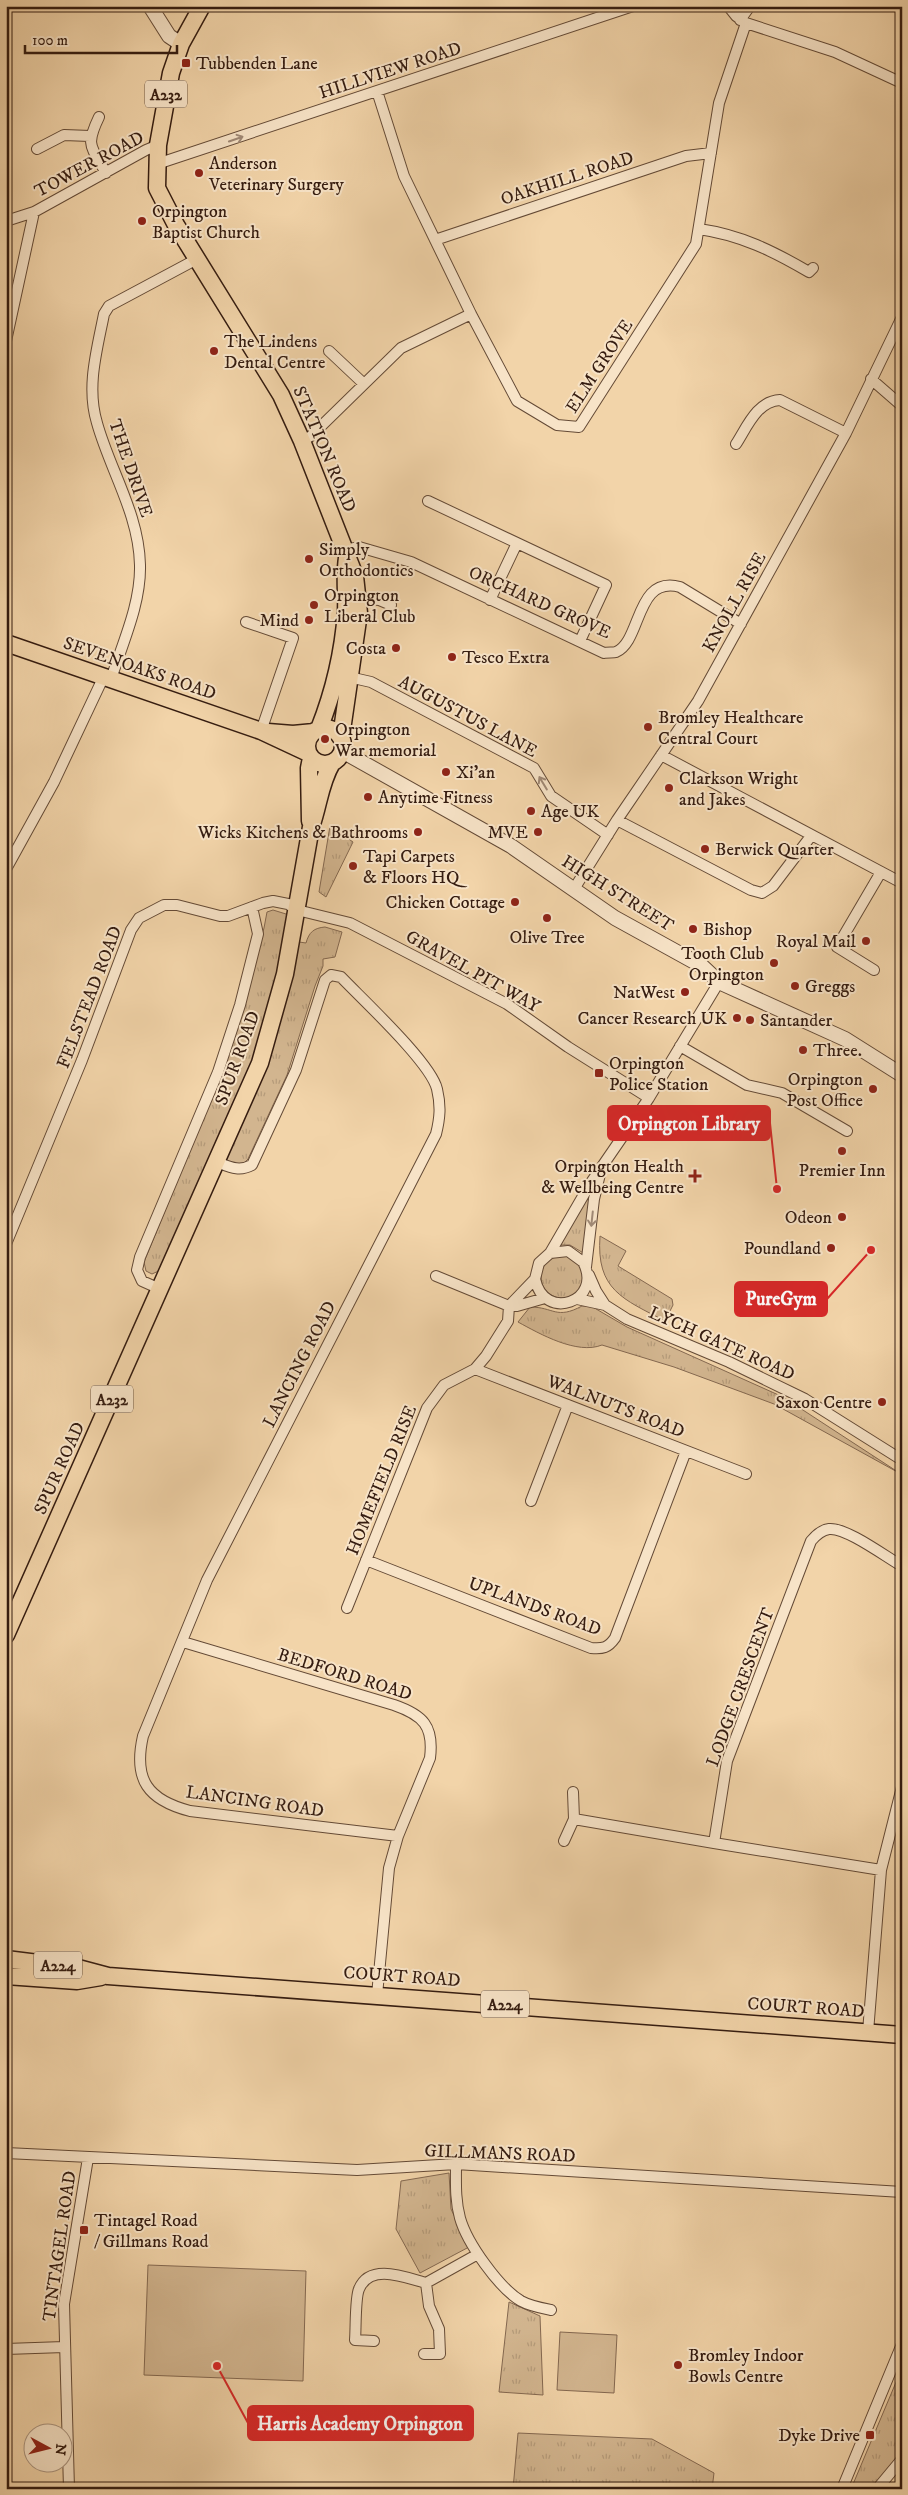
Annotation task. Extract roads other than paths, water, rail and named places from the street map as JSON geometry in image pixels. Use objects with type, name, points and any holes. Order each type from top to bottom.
[{"type":"main road","name":"STATION ROAD","points":[[202,6],[181,44],[171,73],[158,146],[156,182],[159,195],[277,387],[302,441],[346,554],[344,576],[358,613],[338,751]]},
{"type":"main road","name":"STATION ROAD","points":[[316,730],[337,675],[345,619],[352,597]]},
{"type":"main road","name":"SEVENOAKS ROAD","points":[[6,643],[261,731],[310,756]]},
{"type":"main road","points":[[332,729],[338,751],[321,764],[310,756],[307,742],[316,730],[332,729]]},
{"type":"main road","name":"SEVENOAKS ROAD","points":[[261,731],[293,734],[316,730]]},
{"type":"main road","name":"SPUR ROAD","points":[[6,1635],[217,1162],[263,1054],[285,974],[311,827],[319,806],[323,780],[338,751]]},
{"type":"main road","name":"SPUR ROAD","points":[[310,756],[308,804],[311,827]]},
{"type":"main road","name":"COURT ROAD","points":[[6,1959],[78,1968],[108,1976],[902,2035]]},
{"type":"main road","name":"COURT ROAD","points":[[6,1976],[77,1981],[108,1976]]},
{"type":"street","points":[[150,6],[169,36],[181,44]]},
{"type":"street","name":"HILLVIEW ROAD","points":[[157,164],[633,6]]},
{"type":"street","points":[[728,6],[743,21],[835,52],[902,83]]},
{"type":"street","name":"ELM GROVE","points":[[377,91],[404,176],[470,314],[517,401],[558,425],[579,427],[696,244],[725,80],[743,21],[750,6]]},
{"type":"street","points":[[99,117],[90,136],[90,146],[106,173]]},
{"type":"street","points":[[37,149],[64,135],[90,136]]},
{"type":"street","name":"TOWER ROAD","points":[[6,221],[34,212],[158,146]]},
{"type":"street","name":"OAKHILL ROAD","points":[[435,240],[686,156],[711,153]]},
{"type":"street","points":[[6,341],[34,212]]},
{"type":"street","points":[[699,229],[728,233],[773,251],[809,272],[812,268]]},
{"type":"street","name":"THE DRIVE","points":[[6,870],[108,677],[138,593],[140,565],[134,528],[96,422],[93,369],[104,314],[109,306],[197,259]]},
{"type":"street","points":[[302,441],[311,436],[401,348],[470,314]]},
{"type":"street","name":"KNOLL RISE","points":[[574,889],[617,820],[698,701],[846,433],[902,318]]},
{"type":"street","points":[[329,350],[364,384]]},
{"type":"street","points":[[872,379],[902,406]]},
{"type":"street","points":[[736,444],[760,407],[770,400],[780,400],[846,433]]},
{"type":"street","points":[[428,501],[606,585],[580,641]]},
{"type":"street","points":[[490,600],[517,543]]},
{"type":"street","name":"ORCHARD GROVE","points":[[346,554],[359,547],[411,562],[604,653],[616,652],[623,647],[657,587],[669,584],[680,587],[741,624]]},
{"type":"street","points":[[352,597],[379,600],[392,605]]},
{"type":"street","points":[[246,622],[293,638],[261,731]]},
{"type":"street","name":"AUGUSTUS LANE","points":[[349,676],[371,682],[534,768],[551,796],[608,835]]},
{"type":"street","name":"HIGH STREET","points":[[338,751],[511,846],[615,918],[702,966],[719,982],[845,1039],[902,1075]]},
{"type":"street","points":[[662,755],[902,884]]},
{"type":"street","points":[[617,820],[750,890],[762,893],[772,886],[811,836]]},
{"type":"street","points":[[874,970],[837,947],[881,872]]},
{"type":"street","name":"FELSTEAD ROAD","points":[[6,1244],[82,1060],[131,930],[139,918],[164,905],[177,905],[220,916],[236,915],[252,907],[273,901],[288,904],[297,910]]},
{"type":"street","name":"SPUR ROAD","points":[[160,1289],[142,1281],[137,1270],[140,1257],[218,1072],[240,1005],[258,934],[252,907]]},
{"type":"street","name":"GRAVEL PIT WAY","points":[[297,910],[326,916],[358,926],[486,993],[649,1098]]},
{"type":"street","name":"LANCING ROAD","points":[[217,1162],[236,1169],[244,1169],[252,1165],[296,1070],[325,980],[331,975],[341,977],[426,1066],[437,1088],[441,1113],[436,1134],[208,1580],[143,1736],[138,1756],[142,1778],[154,1795],[170,1806],[190,1811],[398,1836]]},
{"type":"street","name":"HOMEFIELD RISE","points":[[347,1608],[427,1408],[444,1385],[475,1369],[486,1356],[508,1321],[509,1306],[535,1279],[539,1264],[550,1253],[590,1184],[601,1171],[649,1098],[719,982]]},
{"type":"street","points":[[680,1046],[747,1085],[782,1093],[847,1131]]},
{"type":"street","name":"HOMEFIELD RISE","points":[[587,1270],[594,1199],[601,1171]]},
{"type":"street","points":[[535,1279],[538,1290],[544,1298],[562,1304],[577,1299],[586,1286],[587,1270],[580,1258],[573,1253],[562,1251],[550,1253]]},
{"type":"street","name":"LYCH GATE ROAD","points":[[587,1270],[596,1291],[605,1305]]},
{"type":"street","points":[[436,1276],[509,1306],[517,1306],[544,1298]]},
{"type":"street","name":"LYCH GATE ROAD","points":[[577,1299],[605,1305],[627,1319],[729,1362],[805,1398],[902,1460]]},
{"type":"street","name":"WALNUTS ROAD","points":[[475,1369],[746,1474]]},
{"type":"street","points":[[531,1501],[568,1404]]},
{"type":"street","name":"UPLANDS ROAD","points":[[366,1560],[591,1648],[602,1649],[609,1646],[615,1638],[686,1451]]},
{"type":"street","name":"LODGE CRESCENT","points":[[714,1843],[727,1761],[810,1541],[820,1532],[831,1529],[843,1532],[902,1566]]},
{"type":"street","name":"BEDFORD ROAD","points":[[183,1642],[394,1705],[412,1711],[423,1719],[430,1733],[432,1745],[430,1758],[398,1836],[389,1868],[384,1902],[377,1995]]},
{"type":"street","points":[[868,2032],[881,1870],[902,1787]]},
{"type":"street","points":[[564,1842],[574,1819],[573,1792]]},
{"type":"street","points":[[574,1819],[881,1870]]},
{"type":"street","name":"GILLMANS ROAD","points":[[6,2153],[356,2170],[456,2164],[902,2192]]},
{"type":"street","name":"TINTAGEL ROAD","points":[[69,2489],[64,2347],[66,2291],[88,2158]]},
{"type":"street","points":[[456,2164],[456,2192],[460,2219],[478,2254],[506,2288],[521,2301],[551,2310]]},
{"type":"street","points":[[374,2342],[355,2340],[359,2288],[370,2277],[386,2273],[426,2283],[478,2254]]},
{"type":"street","points":[[424,2354],[440,2354],[439,2330],[429,2306],[426,2283]]},
{"type":"street","points":[[842,2489],[902,2344]]},
{"type":"street","points":[[6,2349],[64,2347]]},
{"type":"street","points":[[877,2489],[902,2459]]},
{"type":"place","name":"Tubbenden Lane","points":[[186,63]]},
{"type":"place","name":"Anderson Veterinary Surgery","points":[[199,173]]},
{"type":"place","name":"Orpington Baptist Church","points":[[142,221]]},
{"type":"place","name":"The Lindens Dental Centre","points":[[214,351]]},
{"type":"place","name":"Simply Orthodontics","points":[[309,559]]},
{"type":"place","name":"Orpington Liberal Club","points":[[314,605]]},
{"type":"place","name":"Mind","points":[[309,620]]},
{"type":"place","name":"Costa","points":[[396,648]]},
{"type":"place","name":"Tesco Extra","points":[[452,657]]},
{"type":"place","name":"Bromley Healthcare Central Court","points":[[648,727]]},
{"type":"place","name":"Orpington War memorial","points":[[325,739]]},
{"type":"place","name":"Xi'an","points":[[446,772]]},
{"type":"place","name":"Clarkson Wright and Jakes","points":[[669,788]]},
{"type":"place","name":"Anytime Fitness","points":[[368,797]]},
{"type":"place","name":"Age UK","points":[[531,811]]},
{"type":"place","name":"Wicks Kitchens & Bathrooms","points":[[418,832]]},
{"type":"place","name":"MVE","points":[[538,832]]},
{"type":"place","name":"Berwick Quarter","points":[[705,849]]},
{"type":"place","name":"Tapi Carpets & Floors HQ","points":[[353,866]]},
{"type":"place","name":"Chicken Cottage","points":[[515,902]]},
{"type":"place","name":"Olive Tree","points":[[547,918]]},
{"type":"place","name":"Bishop","points":[[693,929]]},
{"type":"place","name":"Royal Mail","points":[[866,941]]},
{"type":"place","name":"Tooth Club Orpington","points":[[774,963]]},
{"type":"place","name":"Greggs","points":[[795,986]]},
{"type":"place","name":"NatWest","points":[[685,992]]},
{"type":"place","name":"Cancer Research UK","points":[[737,1018]]},
{"type":"place","name":"Santander","points":[[750,1020]]},
{"type":"place","name":"Three.","points":[[803,1050]]},
{"type":"place","name":"Orpington Police Station","points":[[599,1073]]},
{"type":"place","name":"Orpington Post Office","points":[[873,1089]]},
{"type":"place","name":"Premier Inn","points":[[842,1151]]},
{"type":"place","name":"Orpington Health & Wellbeing Centre","points":[[695,1176]]},
{"type":"place","name":"Orpington Library","points":[[777,1189]]},
{"type":"place","name":"Odeon","points":[[842,1217]]},
{"type":"place","name":"Poundland","points":[[831,1248]]},
{"type":"place","name":"PureGym","points":[[871,1250]]},
{"type":"place","name":"Saxon Centre","points":[[882,1402]]},
{"type":"place","name":"Tintagel Road / Gillmans Road","points":[[84,2230]]},
{"type":"place","name":"Bromley Indoor Bowls Centre","points":[[678,2365]]},
{"type":"place","name":"Harris Academy Orpington","points":[[217,2366]]},
{"type":"place","name":"Dyke Drive","points":[[870,2435]]}]
